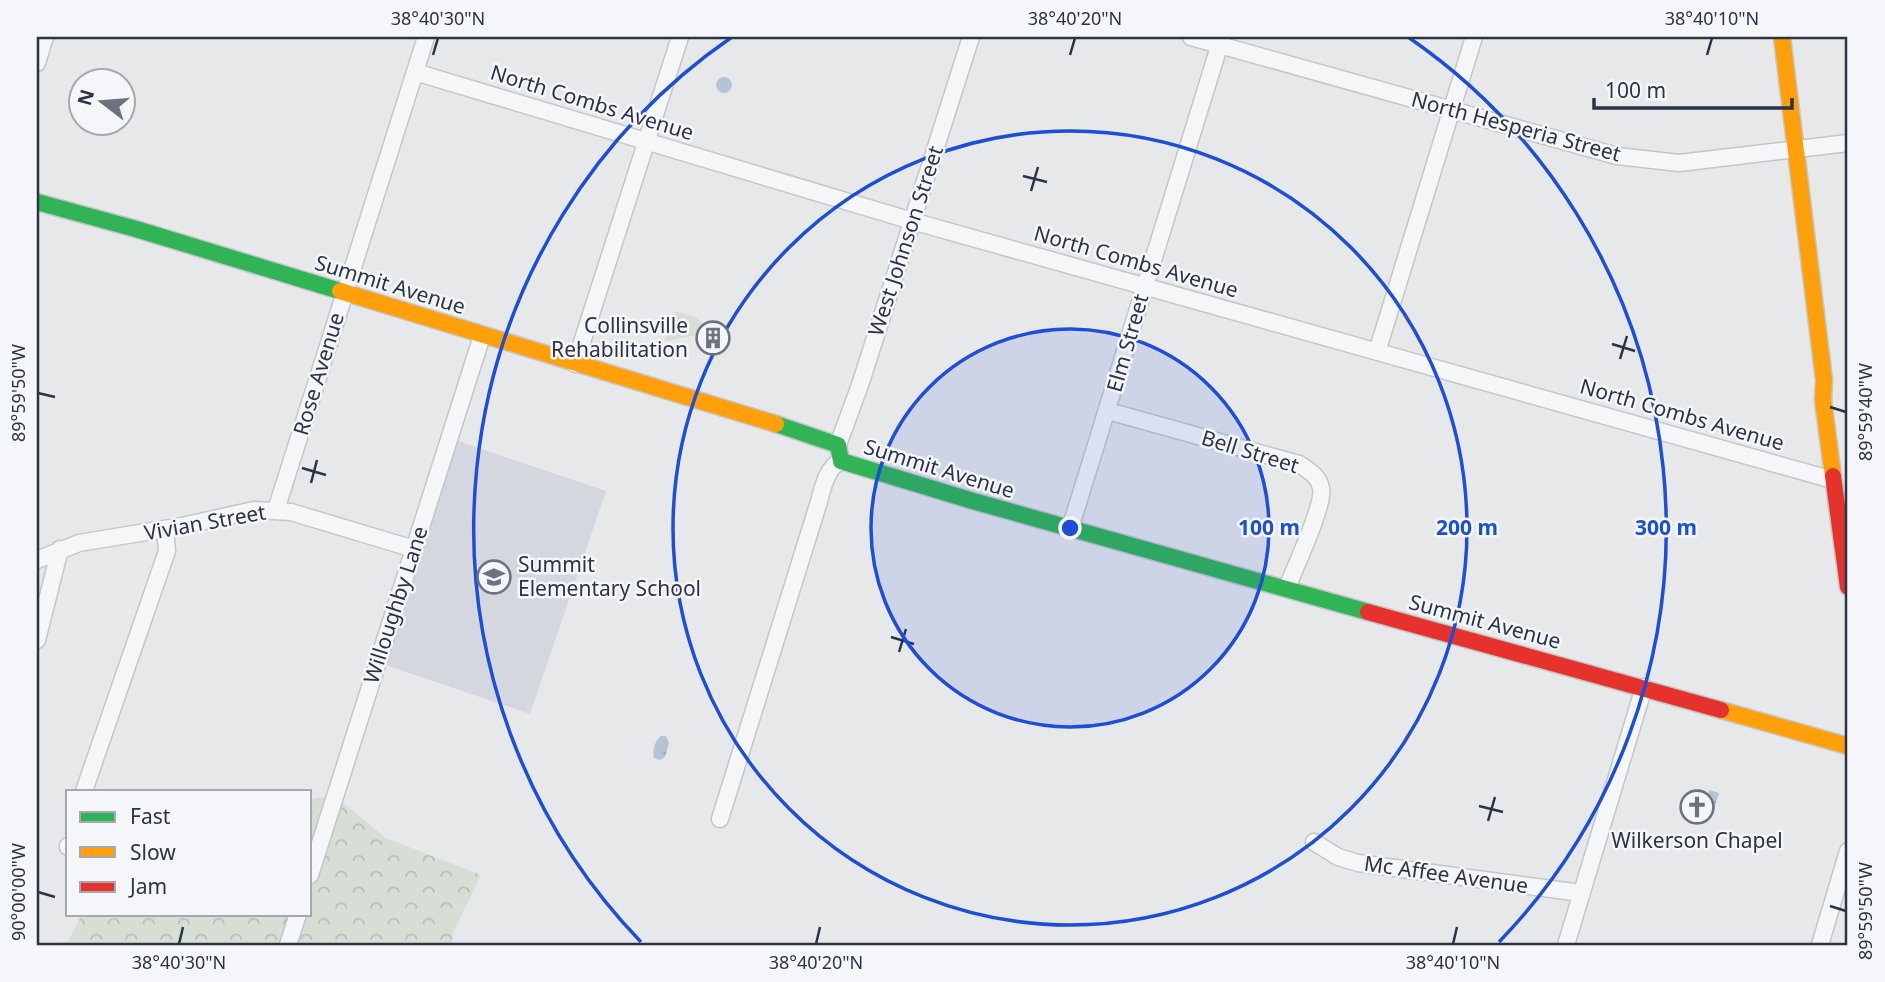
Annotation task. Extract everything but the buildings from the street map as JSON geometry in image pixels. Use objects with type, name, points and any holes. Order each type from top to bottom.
[{"type":"street","points":[[37,63],[45,37]]},
{"type":"street","name":"Rose Avenue","points":[[276,510],[426,37]]},
{"type":"street","points":[[575,364],[680,37]]},
{"type":"street","name":"West Johnson Street","points":[[720,819],[817,508],[829,471],[839,453],[971,37]]},
{"type":"street","name":"North Hesperia Street","points":[[1191,37],[1221,41],[1617,156],[1679,163],[1848,143]]},
{"type":"street","points":[[1377,352],[1474,37]]},
{"type":"street","points":[[1782,37],[1824,380],[1843,479],[1848,587]]},
{"type":"street","name":"Elm Street","points":[[1070,529],[1221,41]]},
{"type":"street","name":"North Combs Avenue","points":[[415,72],[912,221],[1843,479]]},
{"type":"street","name":"Summit Avenue","points":[[37,202],[136,229],[575,364],[1070,529],[1848,746]]},
{"type":"street","name":"Willoughby Lane","points":[[312,869],[482,336]]},
{"type":"street","name":"Bell Street","points":[[1108,411],[1299,464],[1314,474],[1322,488],[1318,510],[1287,588]]},
{"type":"street","name":"Vivian Street","points":[[37,559],[79,543],[164,530],[254,510],[291,512],[414,549]]},
{"type":"street","points":[[84,790],[167,551],[164,530]]},
{"type":"street","points":[[37,639],[61,550]]},
{"type":"street","points":[[1566,945],[1644,687]]},
{"type":"street","name":"Mc Affee Avenue","points":[[1314,842],[1338,857],[1358,863],[1581,893]]},
{"type":"street","points":[[1820,945],[1848,850]]},
{"type":"street","points":[[288,945],[297,916]]},
{"type":"shaded area","name":"Summit Elementary School","points":[[458,441],[606,491],[530,714],[383,664]]},
{"type":"green space","points":[[675,311],[696,317],[710,333],[665,341]]},
{"type":"green space","points":[[335,796],[386,838],[481,875],[453,933],[451,945],[52,945],[68,941],[81,916],[312,916],[312,799]]},
{"type":"water","points":[[721,77],[727,77],[732,85],[730,91],[721,93],[716,88],[716,82]]},
{"type":"water","points":[[661,736],[666,736],[669,743],[665,757],[660,760],[654,758],[653,752]]},
{"type":"water","points":[[1709,790],[1719,793],[1712,816],[1696,812],[1698,802],[1706,803]]},
{"type":"traffic: fast","points":[[37,202],[340,291]]},
{"type":"traffic: fast","points":[[776,424],[838,445],[841,461],[1368,612]]},
{"type":"traffic: slow","points":[[1782,37],[1824,380],[1823,400],[1833,476]]},
{"type":"traffic: slow","points":[[340,291],[776,424]]},
{"type":"traffic: slow","points":[[1721,710],[1848,746]]},
{"type":"traffic: jam","points":[[1833,476],[1848,587]]},
{"type":"traffic: jam","points":[[1368,612],[1721,710]]},
{"type":"place","name":"Collinsville Rehabilitation","points":[[713,338]]},
{"type":"place","name":"Summit Elementary School","points":[[494,577]]},
{"type":"place","name":"Wilkerson Chapel","points":[[1697,807]]}]
